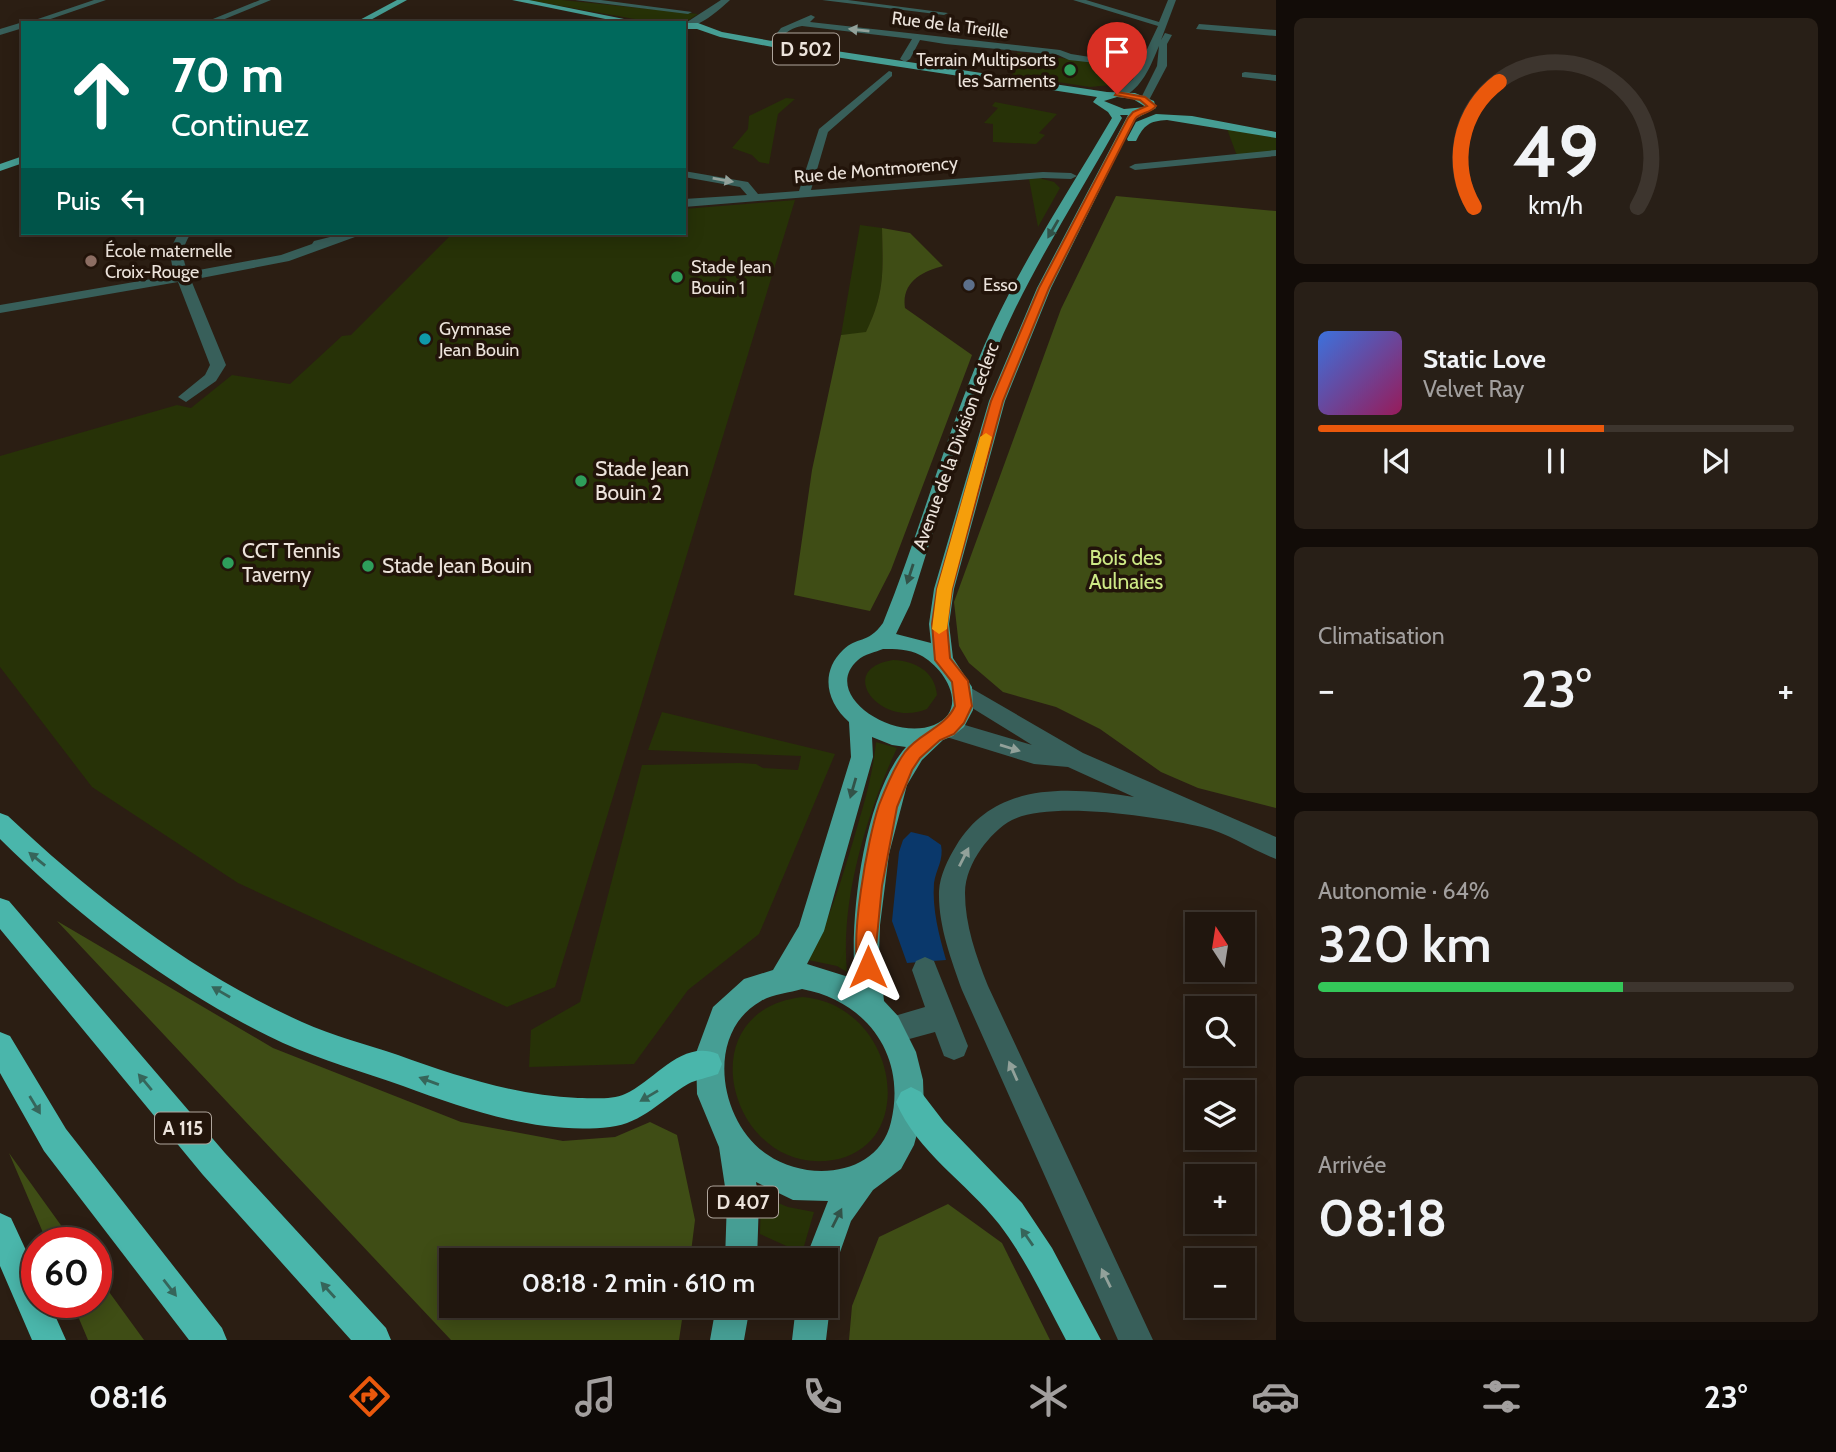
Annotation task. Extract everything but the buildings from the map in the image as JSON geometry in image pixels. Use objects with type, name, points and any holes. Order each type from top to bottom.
[{"type":"highway","points":[[0,823],[28,852],[151,951],[268,1020],[280,1027],[466,1095],[527,1110],[565,1113],[613,1112],[648,1099],[686,1069],[708,1064]]},
{"type":"highway","name":"A 115","points":[[0,910],[214,1164],[374,1340]]},
{"type":"highway","points":[[0,1046],[55,1140],[210,1340]]},
{"type":"highway","points":[[911,1102],[927,1128],[1011,1214],[1036,1250],[1084,1340]]},
{"type":"highway","points":[[0,1229],[49,1340]]},
{"type":"main road","points":[[363,21],[403,0]]},
{"type":"main road","points":[[516,0],[636,21]]},
{"type":"main road","points":[[622,19],[631,21]]},
{"type":"main road","name":"D 502","points":[[691,30],[1106,103]]},
{"type":"main road","name":"D 502","points":[[691,30],[1106,103]]},
{"type":"main road","points":[[1106,103],[1122,94],[1145,106],[1223,125]]},
{"type":"main road","points":[[1106,103],[1145,106],[1276,129]]},
{"type":"main road","name":"Avenue de la Division Leclerc","points":[[881,641],[892,625],[900,605],[981,369],[1013,299],[1117,118],[1106,103]]},
{"type":"main road","name":"Avenue de la Division Leclerc","points":[[943,660],[939,624],[944,589],[997,401],[1025,330],[1131,118],[1145,106]]},
{"type":"main road","points":[[1077,227],[1112,174],[1140,124],[1148,120],[1168,117],[1276,135]]},
{"type":"main road","points":[[0,168],[21,160]]},
{"type":"main road","points":[[871,1006],[866,947],[872,886],[888,807],[904,766],[914,753],[958,719],[964,706],[964,692],[960,681],[943,660],[914,645],[881,641],[864,645],[850,653],[841,664],[836,678],[842,701],[860,722],[896,737],[916,739],[941,732]]},
{"type":"main road","points":[[784,977],[811,931],[862,757],[860,722]]},
{"type":"main road","points":[[802,976],[838,985],[871,1006],[891,1030],[907,1065],[911,1102],[901,1140],[877,1170],[860,1180],[823,1188],[803,1187],[765,1172],[734,1144],[713,1105],[708,1064],[710,1045],[726,1012],[751,988],[784,977],[802,976]]},
{"type":"main road","name":"D 407","points":[[734,1144],[743,1200],[741,1248]]},
{"type":"main road","points":[[826,1248],[839,1212],[860,1180]]},
{"type":"main road","points":[[727,1340],[731,1318]]},
{"type":"main road","points":[[809,1340],[812,1318]]},
{"type":"street","points":[[36,21],[102,0]]},
{"type":"street","points":[[212,21],[267,0]]},
{"type":"street","points":[[579,0],[688,12]]},
{"type":"street","points":[[659,0],[667,10]]},
{"type":"street","points":[[691,30],[726,0]]},
{"type":"street","points":[[1077,0],[1163,22],[1169,20],[1168,35]]},
{"type":"street","points":[[1122,94],[1132,89],[1174,0]]},
{"type":"street","points":[[1145,106],[1162,66],[1163,44],[1175,17],[1174,0]]},
{"type":"street","points":[[783,46],[775,43],[787,25],[807,21],[821,1],[857,8],[863,2],[945,14],[932,37]]},
{"type":"street","points":[[691,30],[702,23],[706,15]]},
{"type":"street","name":"Rue de la Treille","points":[[801,23],[932,37],[945,41],[1123,63]]},
{"type":"street","points":[[0,26],[19,28]]},
{"type":"street","points":[[1199,27],[1276,33]]},
{"type":"street","points":[[0,33],[19,28]]},
{"type":"street","points":[[905,59],[917,37]]},
{"type":"street","points":[[983,55],[989,45]]},
{"type":"street","points":[[804,193],[823,131],[889,74]]},
{"type":"street","points":[[1245,75],[1276,78]]},
{"type":"street","points":[[1135,167],[1276,153]]},
{"type":"street","points":[[686,174],[744,184],[755,197]]},
{"type":"street","name":"Rue de Montmorency","points":[[686,203],[1043,175],[1071,176]]},
{"type":"street","points":[[184,235],[175,251],[182,278],[218,365],[211,379],[186,397]]},
{"type":"street","points":[[0,310],[94,294],[128,292],[302,253],[354,235]]},
{"type":"street","points":[[964,692],[1074,760],[1275,847]]},
{"type":"street","points":[[941,732],[1034,755],[1074,760]]},
{"type":"street","points":[[1136,1340],[1089,1242],[989,1017],[965,957],[954,919],[952,888],[961,859],[977,835],[1003,813],[1030,804],[1060,801],[1114,805],[1201,817]]},
{"type":"street","points":[[925,970],[954,1046]]},
{"type":"street","points":[[891,1030],[943,1016]]},
{"type":"green space","points":[[527,0],[562,0],[698,14],[686,22],[646,21]]},
{"type":"green space","name":"Terrain Multipsorts les Sarments","points":[[1017,53],[1130,66],[1121,84],[1090,87],[1012,75]]},
{"type":"green space","points":[[786,98],[795,99],[778,114],[769,164],[759,162],[752,155],[732,148],[748,129],[749,116]]},
{"type":"green space","points":[[995,102],[1057,114],[1039,133],[1045,135],[1036,144],[993,142],[993,124],[984,123],[998,108],[992,106]]},
{"type":"green space","points":[[1227,129],[1276,138],[1276,151],[1237,156]]},
{"type":"green space","points":[[1039,178],[1054,182],[1060,188],[1038,227],[1029,179]]},
{"type":"green space","name":"Bois des Aulnaies","points":[[1116,196],[1276,211],[1276,808],[1198,788],[1161,772],[1100,729],[1056,707],[1003,692],[969,663],[959,646],[954,602],[1061,309]]},
{"type":"green space","name":"Stade Jean Bouin","points":[[795,200],[555,987],[507,1007],[238,883],[92,787],[0,667],[0,456],[177,405],[191,408],[232,375],[290,384],[342,336],[351,335],[451,235],[686,235],[686,209]]},
{"type":"green space","points":[[860,225],[882,228],[880,294],[866,333],[841,335]]},
{"type":"green space","points":[[882,228],[910,233],[943,266],[915,279],[906,291],[905,308],[972,355],[891,570],[870,611],[794,595],[812,470],[841,335],[866,332],[877,305],[882,281]]},
{"type":"green space","points":[[893,660],[916,665],[928,674],[937,695],[927,709],[910,713],[894,711],[880,705],[870,695],[865,685],[867,674],[876,666]]},
{"type":"green space","points":[[662,712],[835,754],[759,934],[688,990],[634,1064],[529,1067],[531,1030],[580,1002],[642,765],[740,763],[756,764],[763,768],[798,770],[801,756],[648,750]]},
{"type":"green space","points":[[876,742],[897,748],[876,800],[858,857],[848,916],[847,972],[837,966],[808,960],[829,915],[844,870],[873,767]]},
{"type":"green space","points":[[57,921],[273,1048],[461,1122],[563,1141],[615,1137],[650,1122],[677,1135],[695,1220],[692,1248],[439,1248],[439,1318],[682,1318],[679,1340],[451,1340]]},
{"type":"green space","points":[[803,997],[835,1006],[860,1024],[877,1048],[886,1076],[887,1104],[879,1129],[861,1149],[833,1160],[798,1158],[769,1144],[747,1119],[735,1090],[733,1059],[743,1030],[766,1008]]},
{"type":"green space","points":[[9,1153],[62,1227],[41,1227]]},
{"type":"green space","points":[[761,1196],[788,1207],[814,1212],[803,1248],[791,1248],[760,1234]]},
{"type":"green space","points":[[948,1204],[1002,1243],[1050,1340],[849,1340],[852,1306],[879,1237]]},
{"type":"green space","points":[[112,1296],[144,1340],[88,1340],[79,1318],[112,1318]]},
{"type":"water","points":[[911,832],[928,836],[941,845],[941,860],[934,883],[934,902],[946,960],[907,963],[892,921],[899,852],[903,840]]},
{"type":"slow traffic","points":[[939,629],[944,589],[986,437]]},
{"type":"place","name":"Terrain Multipsorts les Sarments","points":[[1070,70]]},
{"type":"place","name":"École maternelle Croix-Rouge","points":[[91,261]]},
{"type":"place","name":"Stade Jean Bouin 1","points":[[677,277]]},
{"type":"place","name":"Esso","points":[[969,285]]},
{"type":"place","name":"Gymnase Jean Bouin","points":[[425,339]]},
{"type":"place","name":"Stade Jean Bouin 2","points":[[581,481]]},
{"type":"place","name":"CCT Tennis Taverny","points":[[228,563]]},
{"type":"place","name":"Stade Jean Bouin","points":[[368,566]]},
{"type":"route","points":[[868,967],[866,947],[872,886],[888,807],[904,766],[934,735],[948,729],[958,719],[964,706],[964,692],[960,681],[953,669],[943,660],[939,624],[944,589],[997,401],[1044,288],[1131,118],[1135,113],[1147,111],[1152,106],[1142,99],[1117,94]]}]
